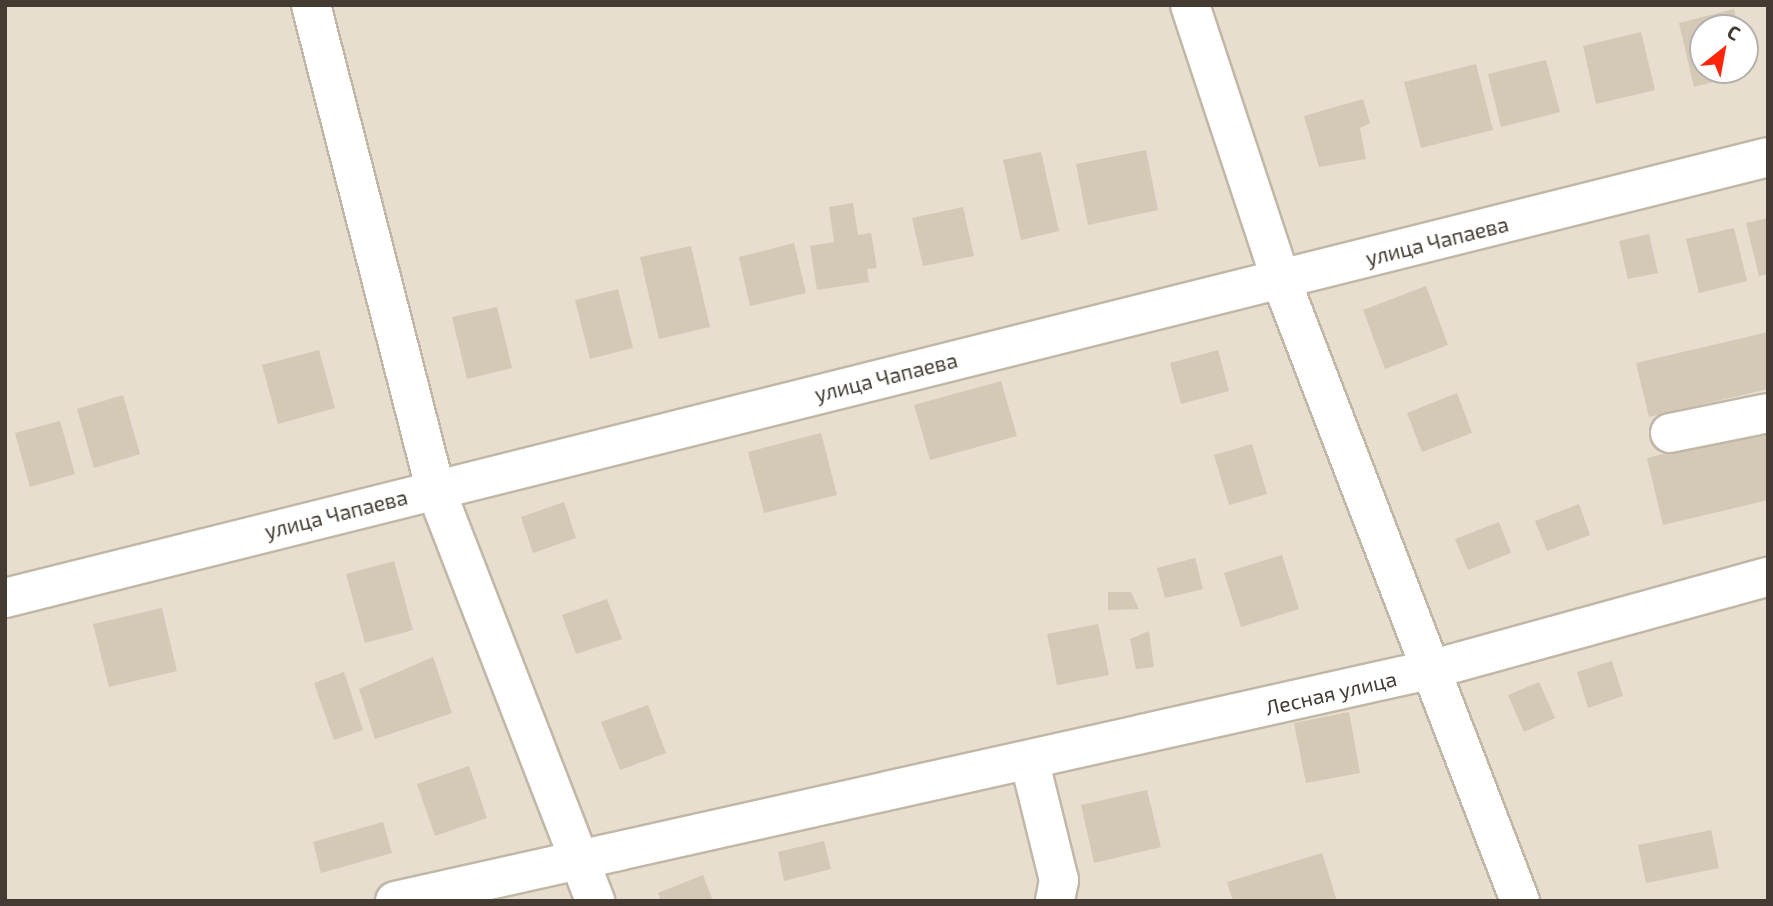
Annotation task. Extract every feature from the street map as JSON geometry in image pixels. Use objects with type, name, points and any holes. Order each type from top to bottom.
[{"type":"street","points":[[311,5],[435,488],[595,901]]},
{"type":"street","points":[[1190,5],[1281,281],[1521,901]]},
{"type":"street","name":"улица Чапаева","points":[[5,598],[435,488],[1281,281],[1768,157]]},
{"type":"street","points":[[1670,433],[1768,413]]},
{"type":"street","name":"Лесная улица","points":[[395,901],[580,858],[1030,763],[1433,669],[1768,577]]},
{"type":"street","points":[[1030,763],[1059,880],[1055,901]]},
{"type":"shaded area","points":[[5,5],[1768,5],[1768,901],[5,901]]},
{"type":"building","points":[[1734,9],[1735,14],[1714,14]]},
{"type":"building","points":[[1689,20],[1689,66],[1679,23]]},
{"type":"building","points":[[1641,32],[1655,90],[1596,104],[1583,46]]},
{"type":"building","points":[[1546,60],[1560,112],[1501,127],[1488,74]]},
{"type":"building","points":[[1476,64],[1493,130],[1421,148],[1404,82]]},
{"type":"building","points":[[1363,99],[1370,123],[1360,128],[1366,159],[1319,167],[1304,116]]},
{"type":"building","points":[[1146,150],[1158,210],[1088,225],[1076,164]]},
{"type":"building","points":[[1041,152],[1059,231],[1021,240],[1003,160]]},
{"type":"building","points":[[853,203],[858,235],[871,233],[877,268],[867,269],[869,282],[817,290],[810,246],[834,242],[829,207]]},
{"type":"building","points":[[963,207],[974,256],[923,266],[912,218]]},
{"type":"building","points":[[1768,218],[1768,274],[1759,276],[1746,223]]},
{"type":"building","points":[[1734,228],[1747,281],[1699,293],[1686,239]]},
{"type":"building","points":[[1649,234],[1658,273],[1628,279],[1619,241]]},
{"type":"building","points":[[794,243],[806,293],[750,306],[739,257]]},
{"type":"building","points":[[691,246],[710,327],[659,339],[640,257]]},
{"type":"building","points":[[1426,286],[1448,345],[1385,369],[1363,310]]},
{"type":"building","points":[[618,289],[633,348],[590,359],[575,300]]},
{"type":"building","points":[[497,307],[512,368],[467,379],[452,317]]},
{"type":"building","points":[[1768,332],[1768,389],[1649,417],[1636,363]]},
{"type":"building","points":[[319,350],[335,408],[278,424],[262,365]]},
{"type":"building","points":[[1218,350],[1229,391],[1181,404],[1170,363]]},
{"type":"building","points":[[1001,381],[1017,436],[930,460],[914,405]]},
{"type":"building","points":[[1457,393],[1472,433],[1422,452],[1407,413]]},
{"type":"building","points":[[123,395],[140,454],[94,468],[77,409]]},
{"type":"building","points":[[60,421],[75,474],[30,487],[15,433]]},
{"type":"building","points":[[1768,429],[1768,500],[1663,525],[1647,458]]},
{"type":"building","points":[[821,433],[837,495],[764,513],[748,452]]},
{"type":"building","points":[[1252,444],[1267,494],[1229,505],[1214,455]]},
{"type":"building","points":[[564,502],[576,538],[533,553],[521,517]]},
{"type":"building","points":[[1579,504],[1590,535],[1547,551],[1535,521]]},
{"type":"building","points":[[1499,522],[1511,553],[1468,570],[1455,539]]},
{"type":"building","points":[[1282,555],[1299,609],[1241,627],[1224,573]]},
{"type":"building","points":[[1195,558],[1203,589],[1165,598],[1157,568]]},
{"type":"building","points":[[394,561],[413,630],[365,643],[346,574]]},
{"type":"building","points":[[1108,592],[1131,592],[1139,609],[1108,610]]},
{"type":"building","points":[[607,599],[622,639],[576,654],[562,615]]},
{"type":"building","points":[[162,608],[177,671],[109,687],[93,624]]},
{"type":"building","points":[[1098,624],[1109,675],[1057,685],[1047,634]]},
{"type":"building","points":[[1149,631],[1154,667],[1136,669],[1130,639]]},
{"type":"building","points":[[433,657],[452,713],[375,739],[359,689]]},
{"type":"building","points":[[1612,661],[1623,696],[1588,708],[1577,672]]},
{"type":"building","points":[[344,672],[363,730],[334,740],[314,683]]},
{"type":"building","points":[[1539,682],[1555,718],[1524,732],[1508,695]]},
{"type":"building","points":[[648,705],[666,753],[620,770],[601,722]]},
{"type":"building","points":[[1349,712],[1360,773],[1306,783],[1294,723]]},
{"type":"building","points":[[469,766],[487,818],[435,836],[417,784]]},
{"type":"building","points":[[1147,790],[1161,847],[1094,863],[1081,805]]},
{"type":"building","points":[[383,822],[392,853],[321,873],[313,842]]},
{"type":"building","points":[[1711,830],[1719,868],[1646,883],[1638,845]]},
{"type":"building","points":[[824,841],[831,869],[784,881],[778,852]]},
{"type":"building","points":[[1322,853],[1337,901],[1233,901],[1227,882]]},
{"type":"building","points":[[703,875],[713,901],[661,901],[658,893]]}]
